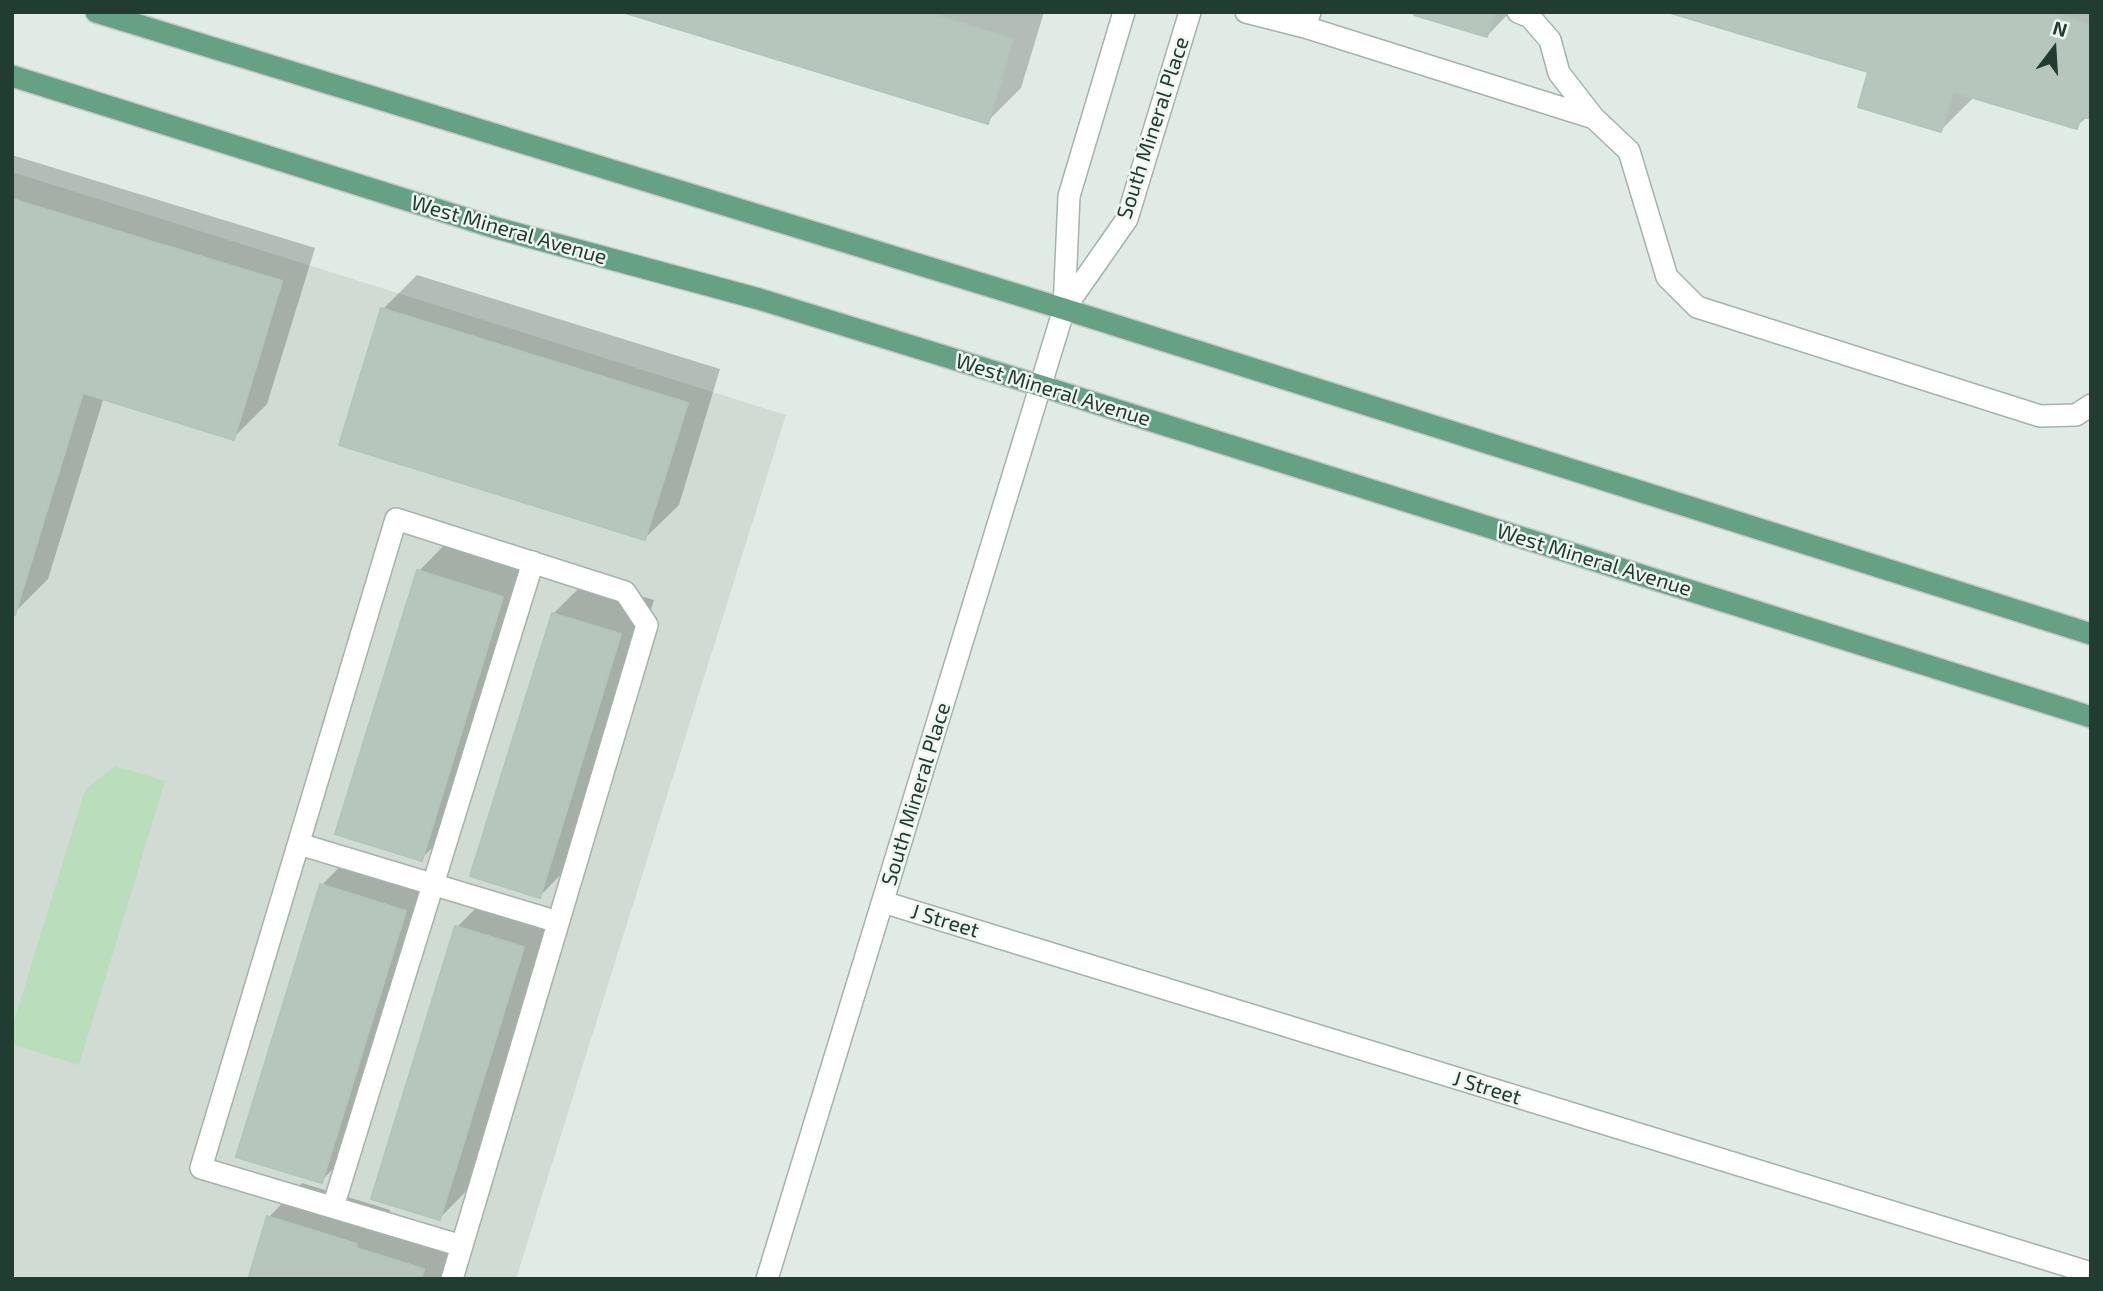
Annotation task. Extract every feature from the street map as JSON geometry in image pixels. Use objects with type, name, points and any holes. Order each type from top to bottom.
[{"type":"main road","points":[[96,12],[1064,309],[2091,634]]},
{"type":"main road","name":"West Mineral Avenue","points":[[12,76],[483,225],[759,299],[2091,717]]},
{"type":"street","name":"South Mineral Place","points":[[766,1279],[1064,309],[1069,195],[1124,12]]},
{"type":"street","name":"South Mineral Place","points":[[1064,309],[1128,219],[1190,12]]},
{"type":"street","points":[[1246,12],[1308,20],[1594,118]]},
{"type":"street","points":[[1518,12],[1530,17],[1550,40],[1559,73],[1594,118],[1629,151],[1667,278],[1698,306],[2039,416],[2076,415],[2091,405]]},
{"type":"street","points":[[452,1279],[462,1246],[558,922],[647,625],[625,592],[397,519],[201,1168],[462,1246]]},
{"type":"street","points":[[333,1206],[533,562]]},
{"type":"street","points":[[299,844],[558,922]]},
{"type":"street","name":"J Street","points":[[883,902],[2091,1273]]},
{"type":"shaded area","points":[[12,172],[786,415],[516,1279],[12,1279]]},
{"type":"green space","points":[[115,766],[165,781],[79,1065],[12,1044],[12,1028],[85,790]]},
{"type":"building","points":[[622,12],[935,12],[934,15],[1013,39],[988,124]]},
{"type":"building","points":[[1415,12],[1495,12],[1487,37],[1414,15]]},
{"type":"building","points":[[1667,12],[2049,12],[2091,25],[2091,119],[2081,116],[2077,129],[1953,92],[1941,132],[1858,107],[1868,72]]},
{"type":"building","points":[[12,199],[282,281],[234,440],[83,393],[15,615],[12,614]]},
{"type":"building","points":[[381,308],[688,403],[645,540],[339,445]]},
{"type":"building","points":[[417,570],[503,597],[422,861],[335,834]]},
{"type":"building","points":[[552,613],[621,634],[540,898],[470,876]]},
{"type":"building","points":[[320,884],[406,911],[322,1183],[236,1157]]},
{"type":"building","points":[[455,926],[524,947],[440,1220],[371,1199]]},
{"type":"building","points":[[267,1216],[357,1244],[356,1248],[424,1269],[421,1279],[260,1279],[249,1276]]}]
